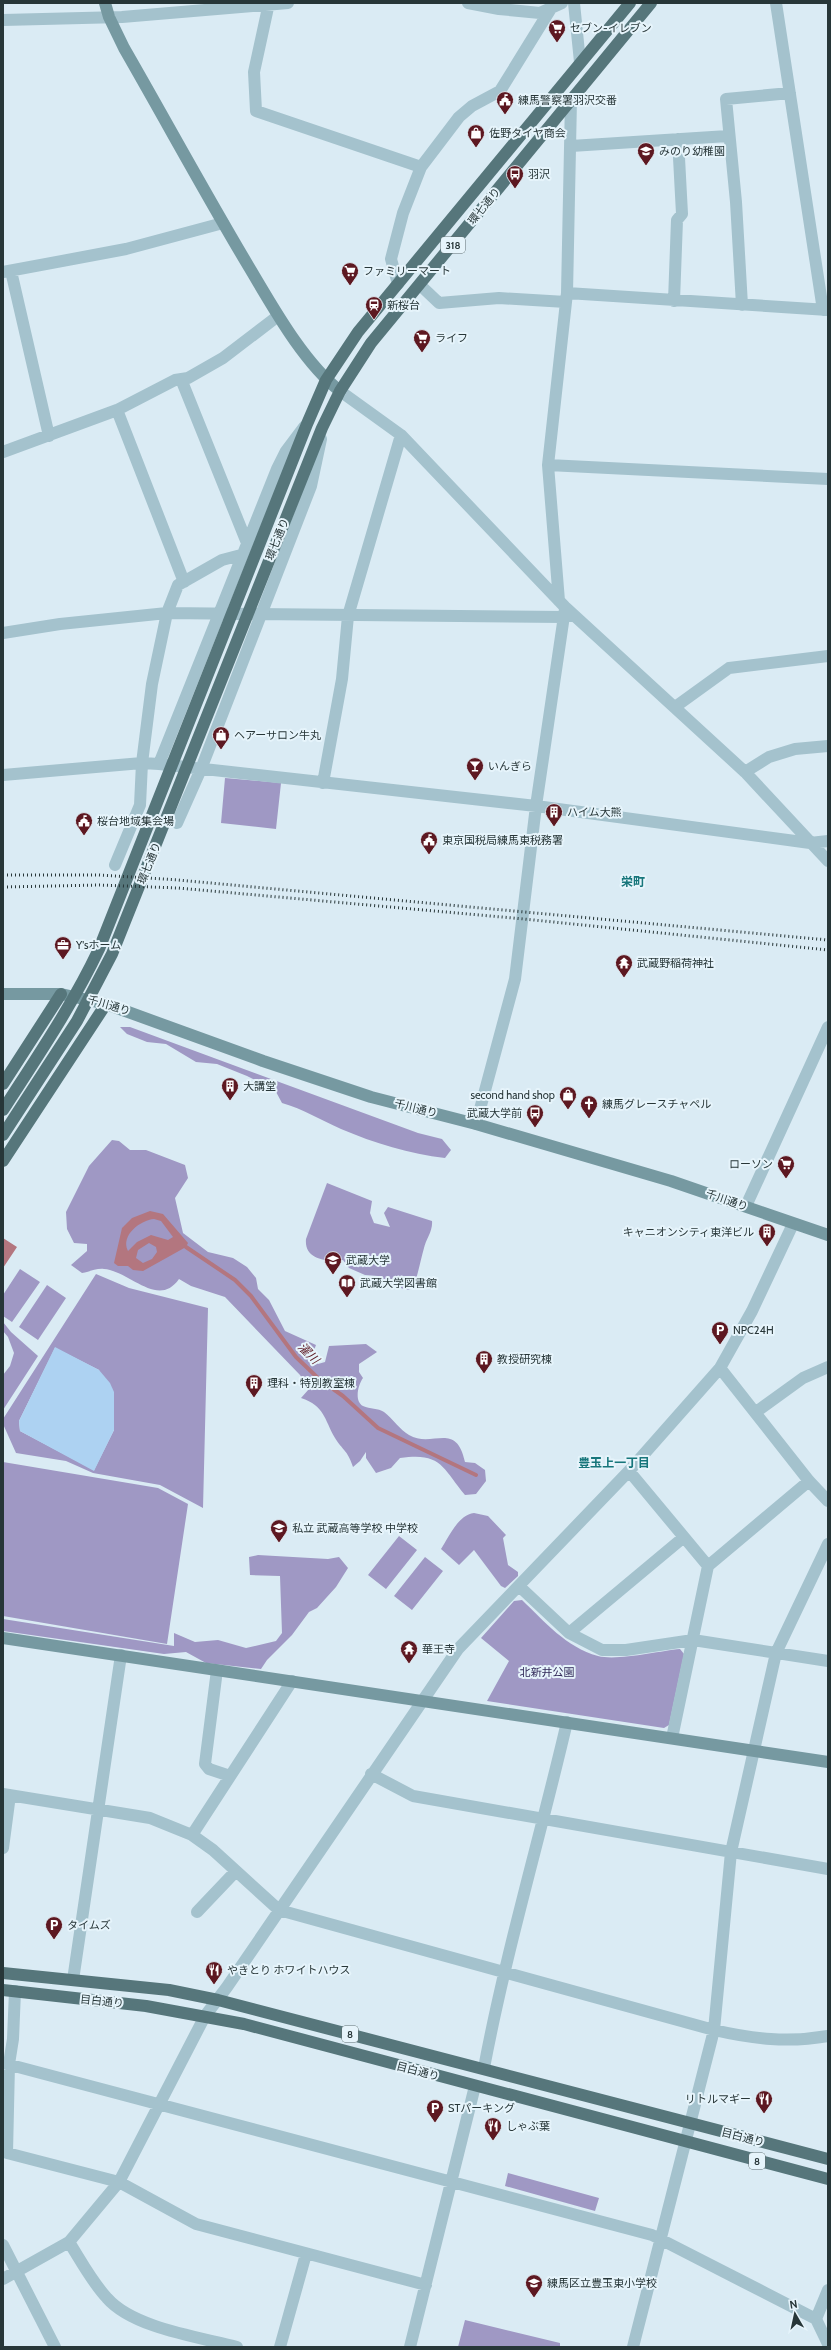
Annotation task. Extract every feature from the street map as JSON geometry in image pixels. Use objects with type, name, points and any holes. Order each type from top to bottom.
[{"type":"main road","name":"環七通り","points":[[3,1110],[83,983],[99,949],[307,424],[326,380],[358,332],[630,3]]},
{"type":"main road","name":"環七通り","points":[[3,1136],[77,1021],[112,954],[289,509],[322,428],[340,391],[371,343],[651,3]]},
{"type":"main road","points":[[3,1084],[61,994]]},
{"type":"main road","points":[[3,1161],[106,1004]]},
{"type":"main road","name":"目白通り","points":[[3,1973],[169,1990],[218,2000],[484,2068],[828,2159]]},
{"type":"main road","name":"目白通り","points":[[9,1991],[146,2006],[244,2024],[828,2179]]},
{"type":"street","points":[[105,3],[109,16],[223,223],[278,316],[326,380],[401,435],[565,610],[675,707],[745,772],[828,861]]},
{"type":"street","points":[[3,20],[109,16],[288,3]]},
{"type":"street","points":[[468,3],[499,9],[540,13],[550,10],[562,3]]},
{"type":"street","points":[[574,3],[580,62]]},
{"type":"street","points":[[420,285],[439,303],[499,298],[566,297],[674,300],[826,310],[776,3]]},
{"type":"street","points":[[269,4],[254,72],[256,111],[421,167]]},
{"type":"street","points":[[398,284],[391,259],[403,213],[421,167],[459,116],[472,106],[500,91],[550,10]]},
{"type":"street","points":[[742,305],[736,202],[728,136],[726,99],[790,93]]},
{"type":"street","points":[[476,1124],[516,979],[536,806],[565,610],[548,465],[566,297],[571,100]]},
{"type":"street","points":[[571,146],[728,136]]},
{"type":"street","points":[[674,300],[677,220],[682,214],[678,139]]},
{"type":"street","points":[[49,436],[7,272],[126,249],[223,223]]},
{"type":"street","points":[[3,452],[117,410],[175,380],[181,379],[223,358],[278,316]]},
{"type":"street","points":[[181,379],[247,543]]},
{"type":"street","points":[[117,410],[184,582]]},
{"type":"street","points":[[159,764],[241,556],[286,451],[307,424]]},
{"type":"street","points":[[177,823],[201,769],[311,486],[322,428]]},
{"type":"street","points":[[324,783],[342,679],[348,616],[401,435]]},
{"type":"street","points":[[548,465],[828,479]]},
{"type":"street","points":[[115,865],[140,805],[142,763],[152,684],[167,613],[178,585],[222,560],[241,556]]},
{"type":"street","points":[[3,633],[60,624],[167,613],[348,616],[565,610]]},
{"type":"street","points":[[675,707],[729,668],[828,656]]},
{"type":"street","points":[[745,772],[769,756],[795,749],[828,746]]},
{"type":"street","points":[[3,775],[142,763],[159,764],[536,806],[810,843],[828,841]]},
{"type":"street","name":"千川通り","points":[[3,994],[61,994],[106,1004],[263,1061],[371,1097],[476,1124],[671,1180],[828,1235]]},
{"type":"street","points":[[746,1206],[828,1027]]},
{"type":"street","points":[[3,2279],[68,2242],[119,2182],[160,2106],[205,2016],[218,2000],[422,1700],[458,1649],[520,1587],[629,1471],[720,1368],[752,1311],[793,1224]]},
{"type":"street","points":[[756,1412],[803,1378],[828,1367]]},
{"type":"street","points":[[720,1368],[809,1481],[828,1501]]},
{"type":"street","points":[[629,1471],[708,1566]]},
{"type":"street","points":[[672,1738],[708,1566],[809,1481]]},
{"type":"street","points":[[569,1633],[684,1537]]},
{"type":"street","points":[[634,2347],[714,2030],[731,1852],[776,1653],[828,1544]]},
{"type":"street","points":[[520,1587],[569,1633],[602,1650],[626,1650],[693,1640],[828,1661]]},
{"type":"street","points":[[3,1638],[828,1762]]},
{"type":"street","points":[[73,1980],[121,1655]]},
{"type":"street","points":[[217,1670],[205,1764],[209,1769],[230,1776]]},
{"type":"street","points":[[192,1834],[292,1681]]},
{"type":"street","points":[[484,2068],[503,1972],[544,1820],[567,1722]]},
{"type":"street","points":[[371,1774],[413,1796],[828,1869]]},
{"type":"street","points":[[3,1848],[6,1795],[99,1808],[150,1818],[192,1834],[279,1910],[714,2030],[771,2041],[796,2041],[828,2036]]},
{"type":"street","points":[[197,1912],[236,1871]]},
{"type":"street","points":[[9,1991],[13,2039],[6,2064],[7,2153],[119,2182],[196,2224],[426,2285]]},
{"type":"street","points":[[6,2064],[661,2238],[816,2319],[828,2344]]},
{"type":"street","points":[[410,2347],[475,2086]]},
{"type":"street","points":[[68,2242],[107,2298],[127,2316],[147,2323],[237,2347]]},
{"type":"street","points":[[3,2245],[55,2347]]},
{"type":"street","points":[[280,2347],[306,2254]]},
{"type":"street","points":[[816,2319],[828,2290]]},
{"type":"green space","points":[[225,778],[281,783],[276,829],[221,823]]},
{"type":"green space","points":[[120,1027],[130,1027],[418,1133],[442,1139],[451,1150],[445,1158],[405,1151],[366,1139],[297,1108],[282,1103],[275,1090],[247,1076],[217,1064],[196,1062],[166,1044],[147,1042],[127,1034]]},
{"type":"green space","points":[[112,1140],[119,1141],[130,1150],[146,1150],[185,1165],[188,1178],[175,1198],[183,1233],[208,1252],[233,1258],[247,1267],[256,1278],[258,1289],[269,1300],[285,1331],[316,1345],[313,1353],[318,1364],[325,1362],[329,1346],[366,1344],[377,1352],[359,1364],[359,1372],[363,1378],[358,1393],[358,1400],[360,1404],[384,1412],[409,1435],[426,1439],[449,1439],[456,1442],[461,1449],[465,1462],[475,1463],[485,1470],[486,1481],[476,1494],[465,1495],[445,1469],[433,1460],[424,1457],[400,1458],[391,1468],[376,1473],[366,1458],[366,1452],[360,1461],[353,1467],[347,1453],[335,1438],[323,1414],[315,1405],[301,1398],[309,1389],[300,1375],[225,1297],[191,1286],[179,1279],[171,1287],[162,1290],[153,1290],[114,1271],[101,1269],[82,1273],[71,1265],[87,1251],[87,1244],[74,1243],[67,1229],[66,1212],[89,1166]]},
{"type":"green space","points":[[327,1183],[372,1201],[370,1213],[374,1223],[390,1227],[384,1213],[388,1207],[432,1221],[413,1288],[407,1290],[386,1283],[378,1276],[365,1275],[349,1268],[343,1260],[324,1260],[313,1255],[309,1251],[306,1246],[306,1239]]},
{"type":"green space","points":[[20,1269],[40,1282],[12,1322],[3,1316],[3,1295]]},
{"type":"green space","points":[[96,1274],[129,1288],[208,1308],[203,1508],[160,1485],[93,1473],[66,1461],[16,1453],[3,1424],[3,1419]],"holes":[[[55,1348],[99,1370],[114,1430],[94,1470],[20,1431],[19,1421]]]},
{"type":"green space","points":[[47,1285],[66,1298],[38,1340],[19,1327]]},
{"type":"green space","points":[[3,1322],[11,1332],[38,1356],[3,1410],[3,1375],[10,1366],[14,1353],[8,1337],[3,1331]]},
{"type":"green space","points":[[3,1462],[158,1488],[188,1504],[167,1644],[3,1616]]},
{"type":"green space","points":[[474,1513],[488,1516],[506,1535],[503,1538],[508,1565],[518,1572],[518,1576],[505,1588],[501,1586],[474,1550],[459,1565],[441,1549],[459,1522],[468,1515]]},
{"type":"green space","points":[[399,1536],[417,1550],[386,1589],[368,1575]]},
{"type":"green space","points":[[258,1555],[328,1559],[339,1557],[348,1568],[336,1587],[317,1608],[309,1612],[292,1635],[267,1660],[261,1669],[206,1663],[186,1652],[164,1654],[3,1631],[3,1619],[174,1646],[174,1633],[195,1642],[218,1640],[246,1648],[276,1641],[282,1633],[280,1576],[250,1575],[249,1557]]},
{"type":"green space","points":[[425,1557],[443,1571],[412,1610],[394,1596]]},
{"type":"green space","name":"北新井公園","points":[[522,1600],[566,1640],[586,1652],[598,1656],[627,1657],[680,1649],[684,1654],[669,1725],[664,1728],[487,1701],[509,1661],[481,1638],[514,1601]]},
{"type":"green space","points":[[508,2173],[599,2198],[595,2211],[505,2186]]},
{"type":"green space","points":[[465,2320],[560,2343],[560,2347],[458,2347]]},
{"type":"sand","points":[[55,1347],[99,1370],[110,1383],[114,1392],[114,1430],[94,1471],[20,1431],[19,1421]]},
{"type":"shaded area","points":[[150,1211],[163,1214],[188,1243],[186,1247],[143,1271],[133,1270],[128,1266],[118,1266],[114,1263],[122,1228],[132,1218]],"holes":[[[154,1219],[161,1221],[173,1237],[168,1240],[151,1235],[137,1242],[128,1251],[126,1245],[127,1239],[133,1229],[143,1222]],[[149,1243],[156,1247],[157,1252],[152,1259],[143,1263],[136,1258],[138,1250]]]},
{"type":"shaded area","points":[[3,1238],[17,1247],[3,1268]]},
{"type":"waterway","name":"濯川","points":[[186,1247],[235,1280],[251,1296],[296,1357],[319,1379],[343,1396],[378,1428],[476,1475]]},
{"type":"railway","points":[[3,875],[99,875],[178,880],[828,940]]},
{"type":"railway","points":[[3,887],[99,885],[178,888],[524,919],[828,950]]},
{"type":"place","name":"セブン-イレブン","points":[[557,43]]},
{"type":"place","name":"練馬警察署羽沢交番","points":[[505,115]]},
{"type":"place","name":"佐野タイヤ商会","points":[[476,148]]},
{"type":"place","name":"みのり幼稚園","points":[[646,166]]},
{"type":"place","name":"羽沢","points":[[515,189]]},
{"type":"place","name":"ファミリーマート","points":[[350,286]]},
{"type":"place","name":"新桜台","points":[[374,320]]},
{"type":"place","name":"ライフ","points":[[422,353]]},
{"type":"place","name":"ヘアーサロン牛丸","points":[[221,750]]},
{"type":"place","name":"いんぎら","points":[[475,781]]},
{"type":"place","name":"ハイム大熊","points":[[554,827]]},
{"type":"place","name":"桜台地域集会場","points":[[84,836]]},
{"type":"place","name":"東京国税局練馬東税務署","points":[[429,855]]},
{"type":"place","name":"Y'sホーム","points":[[63,960]]},
{"type":"place","name":"武蔵野稲荷神社","points":[[624,978]]},
{"type":"place","name":"大講堂","points":[[230,1101]]},
{"type":"place","name":"second hand shop","points":[[568,1110]]},
{"type":"place","name":"練馬グレースチャペル","points":[[589,1119]]},
{"type":"place","name":"武蔵大学前","points":[[535,1128]]},
{"type":"place","name":"ローソン","points":[[786,1179]]},
{"type":"place","name":"キャニオンシティ東洋ビル","points":[[767,1247]]},
{"type":"place","name":"武蔵大学","points":[[333,1275]]},
{"type":"place","name":"武蔵大学図書館","points":[[347,1298]]},
{"type":"place","name":"NPC24H","points":[[720,1345]]},
{"type":"place","name":"教授研究棟","points":[[484,1374]]},
{"type":"place","name":"理科・特別教室棟","points":[[254,1398]]},
{"type":"place","name":"私立 武蔵高等学校 中学校","points":[[279,1543]]},
{"type":"place","name":"華王寺","points":[[409,1664]]},
{"type":"place","name":"タイムズ","points":[[54,1940]]},
{"type":"place","name":"やきとり ホワイトハウス","points":[[214,1985]]},
{"type":"place","name":"リトルマギー","points":[[764,2114]]},
{"type":"place","name":"STパーキング","points":[[435,2123]]},
{"type":"place","name":"しゃぶ葉","points":[[493,2141]]},
{"type":"place","name":"練馬区立豊玉東小学校","points":[[534,2298]]},
{"type":"district","name":"栄町","points":[[633,881]]},
{"type":"district","name":"豊玉上一丁目","points":[[614,1462]]}]
